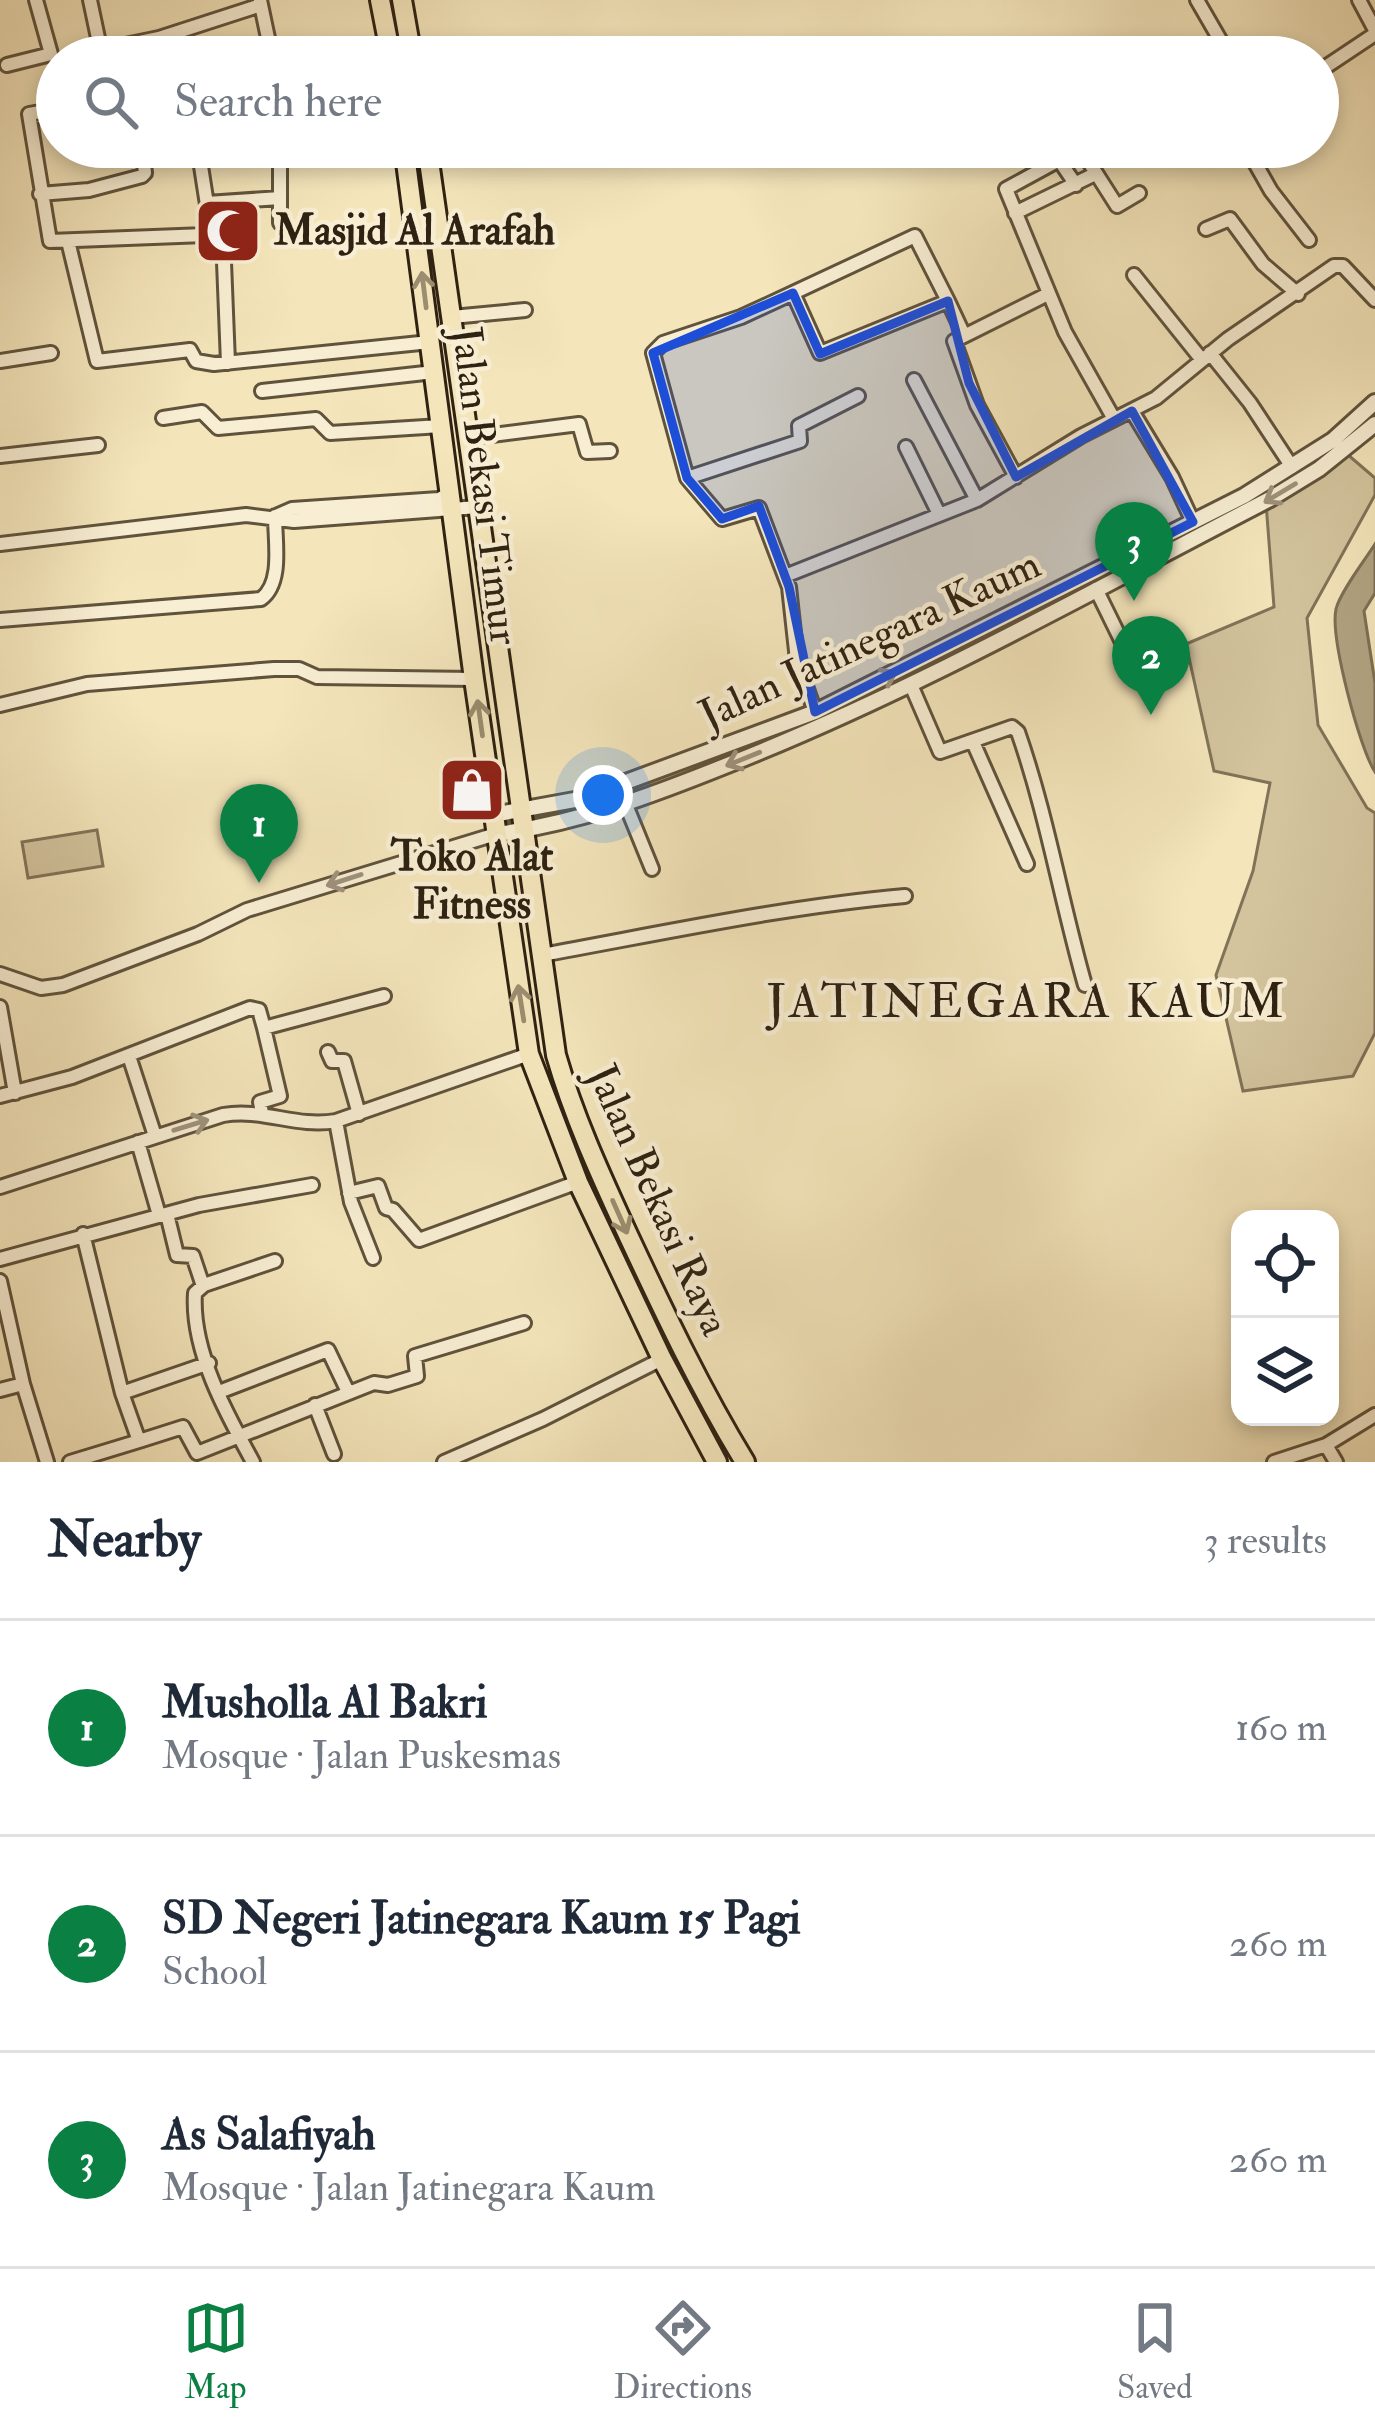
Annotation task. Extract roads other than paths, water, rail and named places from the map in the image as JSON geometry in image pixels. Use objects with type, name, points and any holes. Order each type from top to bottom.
[{"type":"main road","points":[[380,0],[387,36]]},
{"type":"main road","points":[[402,0],[408,36]]},
{"type":"main road","name":"Jalan Bekasi Timur","points":[[407,168],[495,825]]},
{"type":"main road","name":"Jalan Bekasi Timur","points":[[430,168],[521,821]]},
{"type":"main road","name":"Jalan Bekasi Raya","points":[[521,821],[556,1055],[573,1109],[646,1274],[746,1462]]},
{"type":"main road","name":"Jalan Bekasi Raya","points":[[495,825],[529,1054],[578,1182],[717,1462]]},
{"type":"street","points":[[36,0],[46,36]]},
{"type":"street","points":[[90,0],[97,36]]},
{"type":"street","points":[[1197,0],[1218,36]]},
{"type":"street","points":[[1339,57],[1375,32],[1359,0]]},
{"type":"street","points":[[170,35],[260,3],[267,36]]},
{"type":"street","points":[[7,64],[36,57]]},
{"type":"street","points":[[36,113],[29,114],[36,165]]},
{"type":"street","points":[[36,168],[50,241],[205,235],[203,168]]},
{"type":"street","points":[[40,194],[89,190],[142,176],[144,168]]},
{"type":"street","points":[[280,168],[280,223]]},
{"type":"street","points":[[1043,168],[1007,188],[1048,294],[1114,419]]},
{"type":"street","points":[[1064,168],[1076,185]]},
{"type":"street","points":[[1258,168],[1309,240]]},
{"type":"street","points":[[1015,212],[1076,185],[1093,170],[1117,206],[1139,193]]},
{"type":"street","points":[[207,203],[280,198]]},
{"type":"street","points":[[1206,230],[1230,219],[1263,264],[1298,294]]},
{"type":"street","points":[[815,712],[797,660],[785,576],[759,508],[722,519],[687,478],[653,353],[663,343],[742,317],[915,236],[948,301],[977,405],[1016,476]]},
{"type":"street","points":[[68,241],[97,361],[190,350],[199,362],[229,363],[430,342]]},
{"type":"street","points":[[224,262],[229,363]]},
{"type":"street","points":[[785,576],[977,500],[1169,390],[1206,357],[1339,265],[1375,301]]},
{"type":"street","points":[[1134,275],[1250,403],[1292,467]]},
{"type":"street","points":[[793,293],[820,353],[948,301]]},
{"type":"street","points":[[959,337],[1048,294]]},
{"type":"street","points":[[452,317],[525,310]]},
{"type":"street","points":[[0,361],[51,352]]},
{"type":"street","points":[[262,391],[434,372]]},
{"type":"street","points":[[914,380],[977,500]]},
{"type":"street","points":[[687,478],[800,441],[799,426],[858,396]]},
{"type":"street","name":"Jalan Jatinegara Kaum","points":[[495,825],[584,819],[781,735],[815,712],[1193,522],[1292,467],[1333,440],[1375,401]]},
{"type":"street","points":[[1132,410],[1177,485],[1193,522]]},
{"type":"street","points":[[163,418],[202,412],[218,428],[316,419],[330,433],[441,426]]},
{"type":"street","points":[[469,438],[579,424],[586,452],[610,451]]},
{"type":"street","name":"Jalan Jatinegara Kaum","points":[[521,821],[781,735],[911,685],[1270,500],[1319,469],[1375,424]]},
{"type":"street","points":[[0,456],[98,445]]},
{"type":"street","points":[[906,447],[939,514]]},
{"type":"street","points":[[0,544],[246,515],[294,521],[451,501],[478,508]]},
{"type":"street","points":[[0,620],[261,599],[274,584],[275,516]]},
{"type":"street","points":[[1096,590],[1123,644],[1135,645],[1154,637]]},
{"type":"street","points":[[0,706],[87,683],[274,668],[317,676],[474,679]]},
{"type":"street","points":[[911,685],[938,751],[1012,727],[1018,732],[1041,799],[1060,897],[1085,985]]},
{"type":"street","points":[[973,742],[1027,864]]},
{"type":"street","points":[[626,805],[652,868]]},
{"type":"street","points":[[0,974],[41,988],[63,985],[198,934],[247,910],[495,825]]},
{"type":"street","points":[[541,956],[714,920],[905,896]]},
{"type":"street","points":[[264,1028],[384,996]]},
{"type":"street","points":[[0,1007],[15,1093]]},
{"type":"street","points":[[0,1096],[129,1056],[250,1008],[259,1010],[280,1097],[260,1102],[262,1113]]},
{"type":"street","points":[[328,1052],[332,1061],[344,1061],[359,1114]]},
{"type":"street","points":[[0,1187],[223,1115],[262,1113],[312,1125],[336,1121],[529,1054]]},
{"type":"street","points":[[129,1056],[155,1136]]},
{"type":"street","points":[[336,1121],[349,1193],[373,1258]]},
{"type":"street","points":[[138,1142],[178,1255],[194,1256],[202,1286]]},
{"type":"street","points":[[349,1193],[377,1186],[386,1208],[419,1240],[578,1182]]},
{"type":"street","points":[[0,1259],[163,1215],[312,1185]]},
{"type":"street","points":[[83,1234],[122,1394],[139,1441]]},
{"type":"street","points":[[253,1462],[208,1363],[193,1313],[194,1293],[202,1286],[275,1262]]},
{"type":"street","points":[[0,1281],[22,1384],[47,1462]]},
{"type":"street","points":[[70,1462],[180,1427],[197,1453],[348,1392],[417,1376],[415,1356],[524,1323]]},
{"type":"street","points":[[219,1393],[328,1350],[348,1392]]},
{"type":"street","points":[[444,1462],[662,1359]]},
{"type":"street","points":[[122,1394],[208,1363]]},
{"type":"street","points":[[0,1390],[22,1384]]},
{"type":"street","points":[[315,1405],[334,1454]]},
{"type":"street","points":[[1274,1462],[1326,1445],[1375,1415]]},
{"type":"street","points":[[1326,1445],[1336,1462]]},
{"type":"place","name":"Masjid Al Arafah","points":[[228,231]]},
{"type":"place","name":"As Salafiyah","points":[[1134,601]]},
{"type":"place","name":"SD Negeri Jatinegara Kaum 15 Pagi","points":[[1151,715]]},
{"type":"place","name":"Toko Alat Fitness","points":[[472,790]]},
{"type":"place","name":"Musholla Al Bakri","points":[[259,883]]},
{"type":"district","name":"JATINEGARA KAUM","points":[[1027,1002]]}]
